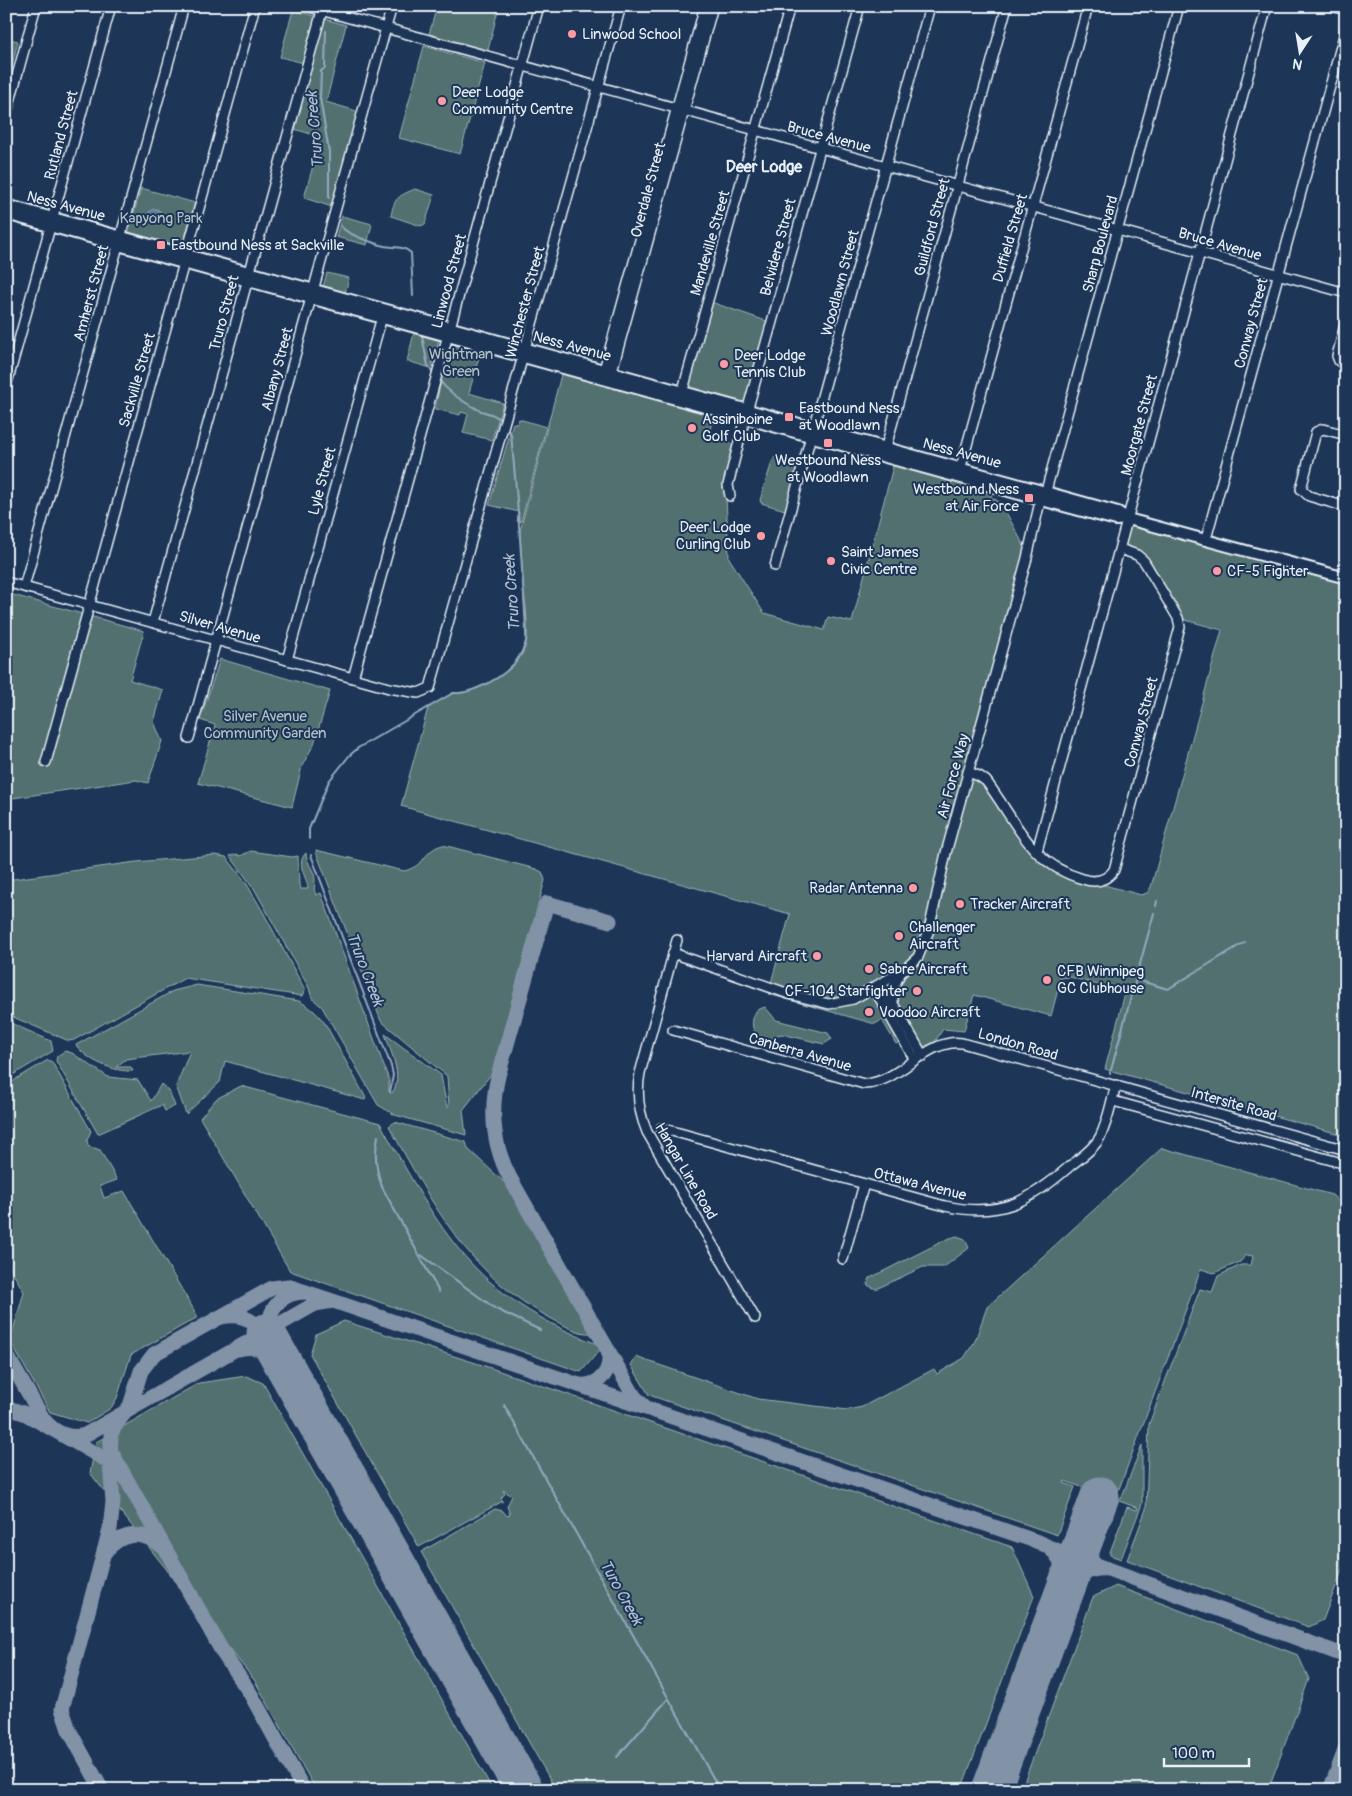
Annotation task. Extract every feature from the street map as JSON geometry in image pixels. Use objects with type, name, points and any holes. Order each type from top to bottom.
[{"type":"main road","name":"Ness Avenue","points":[[6,205],[52,222],[119,241],[884,452],[1044,494],[1116,520],[1128,519],[1346,578]]},
{"type":"main road","name":"Ness Avenue","points":[[6,214],[52,222]]},
{"type":"street","points":[[6,116],[36,6]]},
{"type":"street","name":"Rutland Street","points":[[6,387],[111,6]]},
{"type":"street","name":"Amherst Street","points":[[24,587],[184,6]]},
{"type":"street","name":"Sackville Street","points":[[46,762],[255,6]]},
{"type":"street","name":"Bruce Avenue","points":[[306,6],[1346,293]]},
{"type":"street","name":"Albany Street","points":[[189,738],[392,6]]},
{"type":"street","name":"Linwood Street","points":[[353,678],[539,6]]},
{"type":"street","name":"Winchester Street","points":[[427,690],[433,684],[621,6]]},
{"type":"street","name":"Overdale Street","points":[[607,375],[680,110],[705,6]]},
{"type":"street","name":"Overdale Street","points":[[680,110],[713,6]]},
{"type":"street","name":"Mandeville Street","points":[[682,396],[790,6]]},
{"type":"street","name":"Belvidere Street","points":[[730,496],[728,485],[860,6]]},
{"type":"street","name":"Woodlawn Street","points":[[775,566],[930,6]]},
{"type":"street","name":"Guildford Street","points":[[884,452],[1008,6]]},
{"type":"street","name":"Duffield Street","points":[[959,472],[1088,6]]},
{"type":"street","name":"Sharp Boulevard","points":[[1044,494],[1179,6]]},
{"type":"street","name":"Moorgate Street","points":[[1037,851],[1267,6]]},
{"type":"street","points":[[1332,6],[1346,10]]},
{"type":"street","name":"Truro Street","points":[[153,622],[322,11]]},
{"type":"street","name":"Conway Street","points":[[1206,540],[1346,28]]},
{"type":"street","name":"Lyle Street","points":[[287,660],[383,313]]},
{"type":"street","points":[[1346,321],[1337,356],[1339,361],[1346,365]]},
{"type":"street","points":[[1346,435],[1323,429],[1316,432],[1301,487],[1301,491],[1306,495],[1346,506]]},
{"type":"street","name":"Air Force Way","points":[[673,953],[822,1003],[846,1002],[903,971],[918,957],[925,945],[968,772],[1044,494]]},
{"type":"street","name":"Conway Street","points":[[1037,851],[1064,872],[1092,881],[1106,877],[1116,863],[1179,632],[1178,618],[1144,561],[1137,555],[1120,549]]},
{"type":"street","name":"Silver Avenue","points":[[6,582],[406,692],[427,690]]},
{"type":"street","points":[[968,772],[986,781],[1010,820],[1037,851]]},
{"type":"street","name":"Hangar Line Road","points":[[677,940],[640,1073],[638,1092],[640,1112],[647,1132],[755,1318]]},
{"type":"street","points":[[894,1002],[894,983],[903,971]]},
{"type":"street","points":[[877,985],[894,1002],[919,1058]]},
{"type":"street","points":[[877,985],[919,1058]]},
{"type":"street","name":"Canberra Avenue","points":[[673,1030],[864,1084],[880,1080],[919,1058]]},
{"type":"street","name":"London Road","points":[[919,1058],[946,1043],[962,1042],[1116,1085]]},
{"type":"street","name":"Intersite Road","points":[[1116,1085],[1346,1150]]},
{"type":"street","name":"Ottawa Avenue","points":[[661,1128],[960,1210],[990,1210],[1008,1207],[1042,1190],[1094,1145],[1103,1131],[1116,1085]]},
{"type":"street","points":[[1112,1103],[1124,1093],[1135,1091]]},
{"type":"street","points":[[1112,1103],[1346,1164]]},
{"type":"street","points":[[843,1258],[864,1184]]},
{"type":"green space","points":[[437,6],[499,6],[488,50],[429,34]]},
{"type":"green space","points":[[293,10],[318,17],[304,63],[280,57]]},
{"type":"green space","points":[[324,19],[346,25],[326,102],[360,112],[332,207],[304,198],[321,137],[294,129]]},
{"type":"green space","points":[[6,38],[18,41],[12,65],[6,64]]},
{"type":"green space","name":"Deer Lodge Community Centre","points":[[424,46],[485,63],[460,154],[399,138]]},
{"type":"green space","name":"Kapyong Park","points":[[141,188],[195,203],[182,248],[128,233]]},
{"type":"green space","points":[[415,189],[434,195],[425,224],[421,226],[391,216],[395,201]]},
{"type":"green space","points":[[342,216],[372,224],[367,245],[336,237]]},
{"type":"green space","points":[[327,273],[349,278],[345,293],[323,287]]},
{"type":"green space","points":[[708,301],[772,323],[748,409],[683,392]]},
{"type":"green space","points":[[414,333],[439,340],[431,368],[407,361]]},
{"type":"green space","name":"Wightman Green","points":[[452,343],[481,350],[469,393],[503,403],[492,440],[463,433],[468,414],[461,412],[460,415],[435,409],[445,363]]},
{"type":"green space","points":[[563,367],[715,409],[708,438],[739,446],[726,496],[729,558],[764,613],[824,630],[828,617],[852,622],[895,459],[991,491],[991,497],[1001,503],[1028,553],[968,772],[979,776],[1037,851],[1086,880],[1141,895],[1147,893],[1151,887],[1222,630],[1178,618],[1148,567],[1120,549],[1128,519],[1346,578],[1346,1136],[1105,1069],[1125,993],[1070,977],[1061,978],[1051,1016],[974,995],[964,1031],[943,1029],[933,1045],[925,1049],[915,1033],[896,1044],[882,1020],[875,1024],[768,994],[790,914],[401,806],[428,708],[449,695],[474,689],[502,675],[515,661],[526,641],[520,531]]},
{"type":"green space","points":[[519,419],[546,427],[521,522],[517,521],[519,512],[489,505],[513,423],[517,424]]},
{"type":"green space","points":[[775,457],[798,466],[798,474],[789,507],[785,510],[761,503],[760,500]]},
{"type":"green space","points":[[6,593],[144,631],[130,680],[163,690],[154,722],[162,741],[148,783],[136,780],[6,799]]},
{"type":"green space","name":"Silver Avenue Community Garden","points":[[220,659],[330,691],[314,744],[302,766],[292,807],[198,783],[215,725],[200,720]]},
{"type":"green space","points":[[443,845],[536,869],[542,872],[545,880],[492,1073],[463,1110],[466,1135],[395,1115],[378,1105],[322,1007],[312,998],[309,988],[255,890],[230,856],[237,854],[240,856],[251,851],[292,857],[298,856],[300,889],[308,889],[302,870],[302,861],[306,853],[307,860],[315,876],[315,893],[316,895],[321,893],[389,1080],[389,1092],[392,1093],[397,1079],[393,1056],[385,1034],[441,1075],[447,1108],[449,1106],[447,1076],[381,1021],[316,852],[316,850],[404,871],[417,865],[432,850]]},
{"type":"green space","points":[[215,855],[226,857],[245,881],[305,990],[302,996],[185,978],[74,1040],[69,1041],[6,1014],[6,880],[136,862]]},
{"type":"green space","points":[[197,985],[299,1001],[307,1006],[326,1025],[366,1098],[365,1100],[225,1061],[220,1082],[186,1114],[176,1086],[190,1051],[126,1059],[116,1067],[131,1067],[133,1071],[126,1071],[94,1061],[76,1045],[173,991]]},
{"type":"green space","points":[[765,1007],[776,1020],[828,1033],[832,1039],[824,1044],[782,1034],[770,1039],[762,1038],[755,1032],[752,1024],[757,1010]]},
{"type":"green space","points":[[6,1021],[51,1041],[53,1051],[6,1079]]},
{"type":"green space","points":[[65,1051],[72,1053],[108,1077],[138,1080],[151,1101],[161,1084],[169,1091],[175,1106],[165,1111],[162,1105],[98,1134],[56,1061],[57,1056]]},
{"type":"green space","points":[[48,1060],[52,1062],[91,1131],[87,1140],[88,1146],[100,1150],[117,1180],[100,1186],[104,1198],[124,1191],[198,1317],[131,1355],[117,1398],[111,1408],[87,1423],[50,1412],[10,1341],[24,1292],[6,1261],[6,1089],[16,1079]]},
{"type":"green space","points":[[241,1086],[380,1123],[422,1197],[443,1228],[465,1256],[490,1282],[519,1304],[554,1325],[597,1344],[600,1350],[581,1372],[290,1271],[200,1118],[216,1099]]},
{"type":"green space","points":[[395,1122],[466,1142],[468,1149],[506,1184],[591,1333],[571,1329],[523,1301],[497,1281],[475,1259],[455,1236],[421,1183],[389,1126]]},
{"type":"green space","points":[[1162,1148],[1332,1195],[1346,1208],[1346,1560],[1323,1620],[1309,1627],[1127,1560],[1146,1509],[1149,1424],[1200,1289],[1212,1292],[1218,1276],[1241,1265],[1251,1265],[1253,1256],[1246,1255],[1240,1262],[1214,1273],[1201,1269],[1116,1497],[1121,1499],[1142,1445],[1142,1504],[1121,1559],[1110,1555],[1110,1552],[1127,1507],[1137,1510],[1138,1508],[1065,1481],[1064,1483],[1075,1487],[1057,1535],[649,1395],[631,1365],[636,1357],[758,1399],[848,1410],[862,1407],[934,1369],[937,1374],[964,1358],[975,1341],[987,1307]]},
{"type":"green space","points":[[957,1236],[965,1239],[969,1248],[944,1267],[923,1267],[876,1289],[867,1285],[870,1278],[947,1239]]},
{"type":"green space","points":[[344,1321],[482,1365],[1012,1547],[1034,1596],[961,1790],[556,1790],[421,1552],[495,1509],[503,1511],[507,1516],[510,1515],[507,1506],[512,1496],[503,1490],[505,1494],[501,1498],[503,1501],[419,1547],[310,1354],[316,1334]]},
{"type":"green space","points":[[246,1376],[263,1383],[493,1790],[316,1790],[255,1681],[90,1473],[96,1442],[199,1383]]},
{"type":"green space","points":[[1116,1586],[1298,1655],[1309,1679],[1268,1790],[1021,1790],[1093,1597]]},
{"type":"water","points":[[152,209],[158,209],[162,216],[158,223],[152,223],[148,219],[148,213]]},
{"type":"waterway","name":"Truro Creek","points":[[326,31],[325,68],[321,71],[320,98],[329,152],[329,198]]},
{"type":"waterway","name":"Truro Creek","points":[[341,226],[360,238],[384,246],[408,250],[411,253],[413,296]]},
{"type":"waterway","name":"Truro Creek","points":[[422,336],[428,366],[434,375]]},
{"type":"waterway","name":"Truro Creek","points":[[439,380],[461,400],[480,411],[494,415],[502,422]]},
{"type":"waterway","name":"Truro Creek","points":[[309,839],[309,829],[329,781],[358,748],[453,693],[475,689],[498,678],[517,661],[523,651],[527,634],[527,620],[511,434],[506,428]]},
{"type":"waterway","name":"Truro Creek","points":[[311,855],[391,1066],[393,1075],[390,1092]]},
{"type":"waterway","points":[[1156,906],[1157,901]]},
{"type":"waterway","points":[[1111,1070],[1154,913]]},
{"type":"waterway","points":[[1137,980],[1168,989],[1245,942]]},
{"type":"waterway","name":"Truro Creek","points":[[378,1136],[376,1162],[382,1187],[439,1292]]},
{"type":"waterway","points":[[421,1255],[496,1309],[540,1330]]},
{"type":"waterway","name":"Turo Creek","points":[[504,1405],[720,1790]]},
{"type":"waterway","points":[[617,1757],[668,1699]]},
{"type":"taxiway","points":[[610,921],[547,903],[498,1076],[494,1115],[500,1153],[510,1178],[634,1396],[645,1407]]},
{"type":"taxiway","points":[[102,1790],[69,1730],[62,1709],[110,1529],[113,1502],[110,1462],[111,1433],[130,1406],[141,1371],[154,1354],[272,1288],[288,1286],[330,1300]]},
{"type":"taxiway","points":[[306,1292],[290,1294],[281,1300],[271,1314],[269,1327],[270,1336],[277,1353],[311,1410]]},
{"type":"taxiway","points":[[44,1420],[62,1434],[68,1436],[85,1435],[315,1304],[333,1301],[1041,1543],[1060,1559],[1064,1574],[1062,1599]]},
{"type":"taxiway","points":[[222,1317],[237,1316],[250,1320],[269,1341]]},
{"type":"taxiway","points":[[239,1349],[256,1348],[267,1352],[281,1363]]},
{"type":"taxiway","points":[[579,1385],[593,1383],[603,1376],[609,1364],[608,1350]]},
{"type":"taxiway","points":[[6,1354],[46,1424]]},
{"type":"taxiway","points":[[6,1407],[26,1414],[115,1465]]},
{"type":"taxiway","points":[[113,1455],[223,1653],[250,1693],[304,1790]]},
{"type":"taxiway","points":[[104,1553],[117,1541],[138,1535],[146,1537],[161,1546]]},
{"type":"taxiway","points":[[1051,1548],[1105,1568]]},
{"type":"taxiway","points":[[1064,1595],[1072,1583],[1087,1572],[1108,1569],[1346,1656]]},
{"type":"taxiway","points":[[1330,1790],[1346,1748]]},
{"type":"runway","points":[[266,1333],[524,1790]]},
{"type":"runway","points":[[991,1790],[1100,1496]]},
{"type":"place","name":"Linwood School","points":[[572,34]]},
{"type":"place","name":"Deer Lodge Community Centre","points":[[442,101]]},
{"type":"place","name":"Eastbound Ness at Sackville","points":[[161,245]]},
{"type":"place","name":"Deer Lodge Tennis Club","points":[[724,364]]},
{"type":"place","name":"Eastbound Ness at Woodlawn","points":[[789,417]]},
{"type":"place","name":"Assiniboine Golf Club","points":[[692,428]]},
{"type":"place","name":"Westbound Ness at Woodlawn","points":[[828,443]]},
{"type":"place","name":"Westbound Ness at Air Force","points":[[1029,498]]},
{"type":"place","name":"Deer Lodge Curling Club","points":[[761,536]]},
{"type":"place","name":"Saint James Civic Centre","points":[[831,561]]},
{"type":"place","name":"CF-5 Fighter","points":[[1217,571]]},
{"type":"place","name":"Radar Antenna","points":[[913,888]]},
{"type":"place","name":"Tracker Aircraft","points":[[960,904]]},
{"type":"place","name":"Challenger Aircraft","points":[[899,936]]},
{"type":"place","name":"Harvard Aircraft","points":[[817,956]]},
{"type":"place","name":"Sabre Aircraft","points":[[869,969]]},
{"type":"place","name":"CFB Winnipeg GC Clubhouse","points":[[1047,980]]},
{"type":"place","name":"CF-104 Starfighter","points":[[917,991]]},
{"type":"place","name":"Voodoo Aircraft","points":[[869,1012]]},
{"type":"district","name":"Deer Lodge","points":[[764,166]]}]
